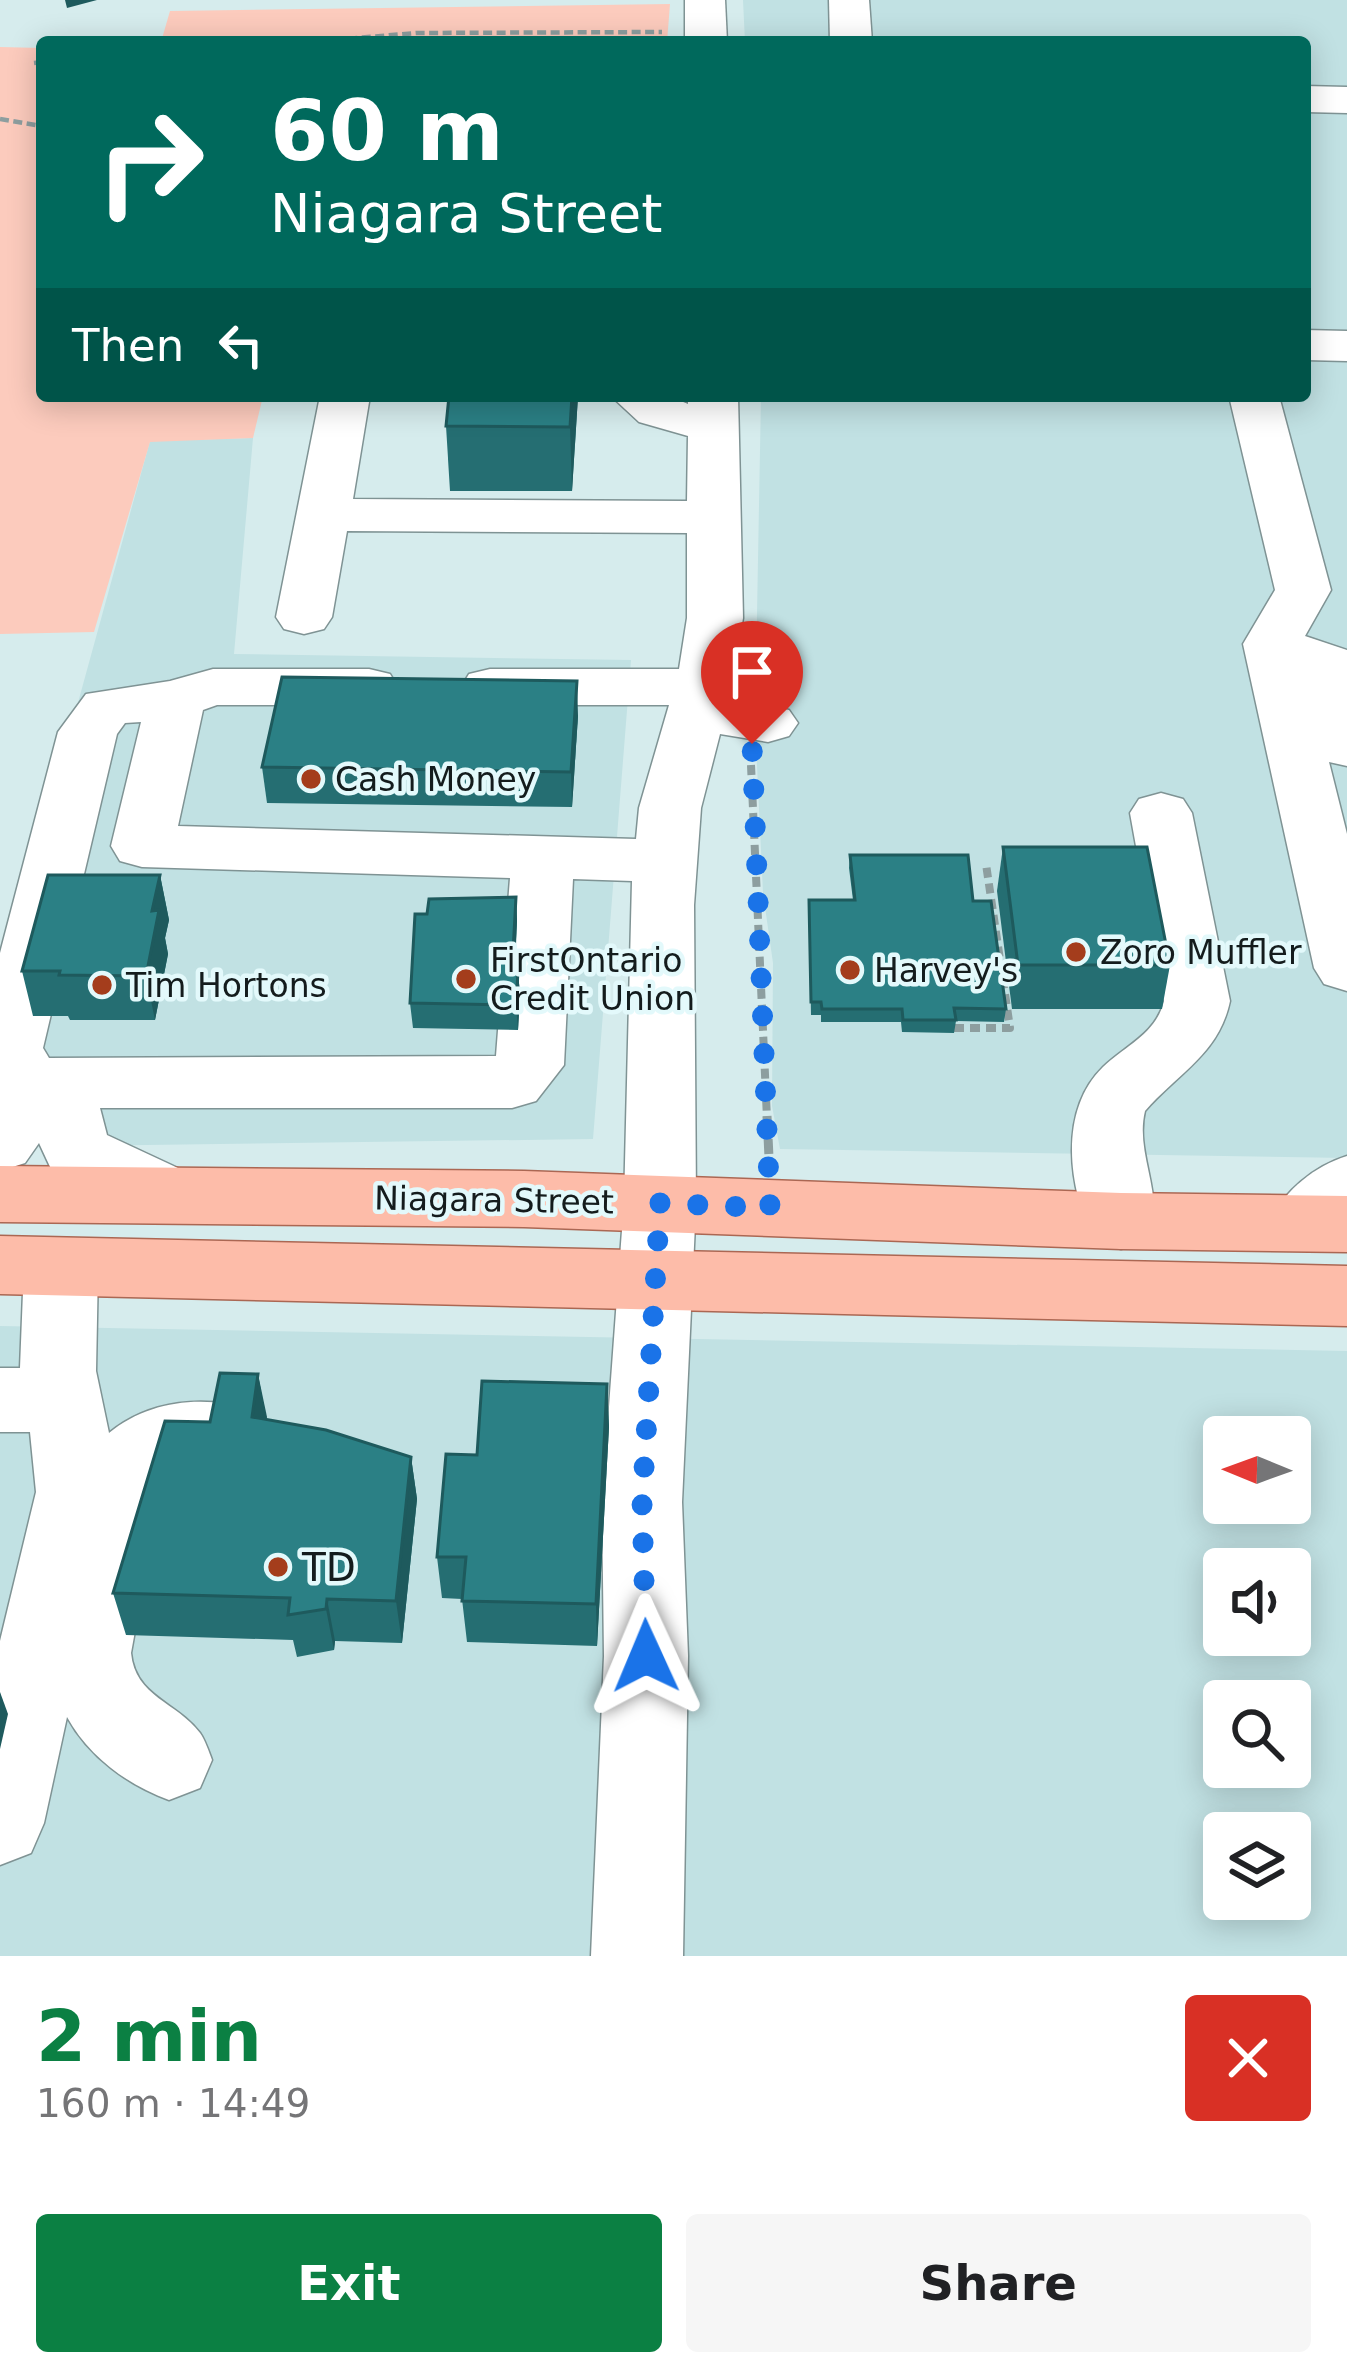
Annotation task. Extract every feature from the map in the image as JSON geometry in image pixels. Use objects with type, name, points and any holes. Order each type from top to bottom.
[{"type":"main road","name":"Niagara Street","points":[[0,1194],[660,1203],[1121,1221],[1332,1210]]},
{"type":"main road","points":[[30,1266],[1347,1295]]},
{"type":"street","points":[[849,0],[851,36]]},
{"type":"street","points":[[1311,99],[1347,100]]},
{"type":"street","points":[[1311,345],[1347,346]]},
{"type":"street","points":[[304,617],[344,402]]},
{"type":"street","points":[[637,1956],[646,1656],[642,1502],[660,1203],[662,904],[670,808],[716,618],[713,411],[657,411],[645,402]]},
{"type":"street","points":[[1256,402],[1304,590],[1272,644],[1347,968]]},
{"type":"street","points":[[322,515],[713,517]]},
{"type":"street","points":[[1272,644],[1347,645]]},
{"type":"street","points":[[1272,644],[1324,661],[1347,747]]},
{"type":"street","points":[[170,1195],[77,1152],[54,1085],[8,1051],[88,732],[107,707],[176,699],[213,687],[434,687],[700,699],[762,723]]},
{"type":"street","points":[[176,699],[142,846],[667,862]]},
{"type":"street","points":[[1121,1221],[1108,1116],[1117,1098],[1153,1069],[1196,1019],[1197,1001],[1161,813]]},
{"type":"street","points":[[0,1144],[21,1115],[54,1085],[138,1081],[512,1083],[530,1065],[543,857]]},
{"type":"street","points":[[0,1823],[76,1492],[33,1401],[58,1371],[30,1266]]},
{"type":"street","points":[[169,1760],[99,1699],[89,1674],[90,1646],[125,1470],[141,1451],[163,1438],[226,1434]]},
{"type":"path","points":[[380,36],[706,25]]},
{"type":"path","points":[[0,119],[36,125]]},
{"type":"path","points":[[762,723],[751,768],[770,1208]]},
{"type":"path","points":[[954,1028],[1010,1028],[986,864]]},
{"type":"shaded area","points":[[743,0],[1347,0],[1347,1158],[780,1149],[772,1106],[773,963],[763,893],[755,723],[761,402],[1311,402],[1311,36],[745,36]]},
{"type":"shaded area","points":[[670,4],[667,36],[163,36],[170,11]]},
{"type":"shaded area","points":[[0,47],[36,48],[36,402],[262,402],[253,438],[150,442],[94,632],[0,634]]},
{"type":"shaded area","points":[[253,438],[234,654],[631,660],[593,1139],[0,1147],[0,986],[150,441]]},
{"type":"shaded area","points":[[0,1326],[1347,1351],[1347,1956],[0,1956]]},
{"type":"building","points":[[448,402],[572,402],[570,427],[446,426]]},
{"type":"building","points":[[282,677],[577,681],[571,772],[262,767]]},
{"type":"building","points":[[1003,847],[1147,847],[1170,965],[1018,965]]},
{"type":"building","points":[[850,855],[968,855],[973,901],[991,901],[1006,1009],[954,1008],[956,1020],[903,1020],[902,1009],[822,1009],[821,1002],[811,1002],[809,900],[855,900]]},
{"type":"building","points":[[48,875],[160,875],[152,911],[159,910],[146,976],[22,971]]},
{"type":"building","name":"FirstOntario Credit Union","points":[[516,897],[512,970],[518,971],[516,1005],[410,1003],[415,914],[427,914],[429,899]]},
{"type":"building","name":"TD","points":[[220,1373],[258,1374],[252,1417],[326,1430],[411,1457],[396,1601],[327,1599],[326,1609],[288,1615],[290,1598],[113,1593],[165,1421],[210,1422]]},
{"type":"building","points":[[482,1381],[607,1384],[596,1604],[462,1601],[466,1557],[437,1557],[446,1454],[477,1455]]},
{"type":"place","name":"Cash Money","points":[[311,779]]},
{"type":"place","name":"Zoro Muffler","points":[[1076,952]]},
{"type":"place","name":"Harvey's","points":[[850,970]]},
{"type":"place","name":"FirstOntario Credit Union","points":[[466,979]]},
{"type":"place","name":"Tim Hortons","points":[[102,985]]},
{"type":"place","name":"TD","points":[[278,1567]]},
{"type":"route","points":[[646,1656],[642,1502],[660,1203],[770,1208],[752,744]]}]
